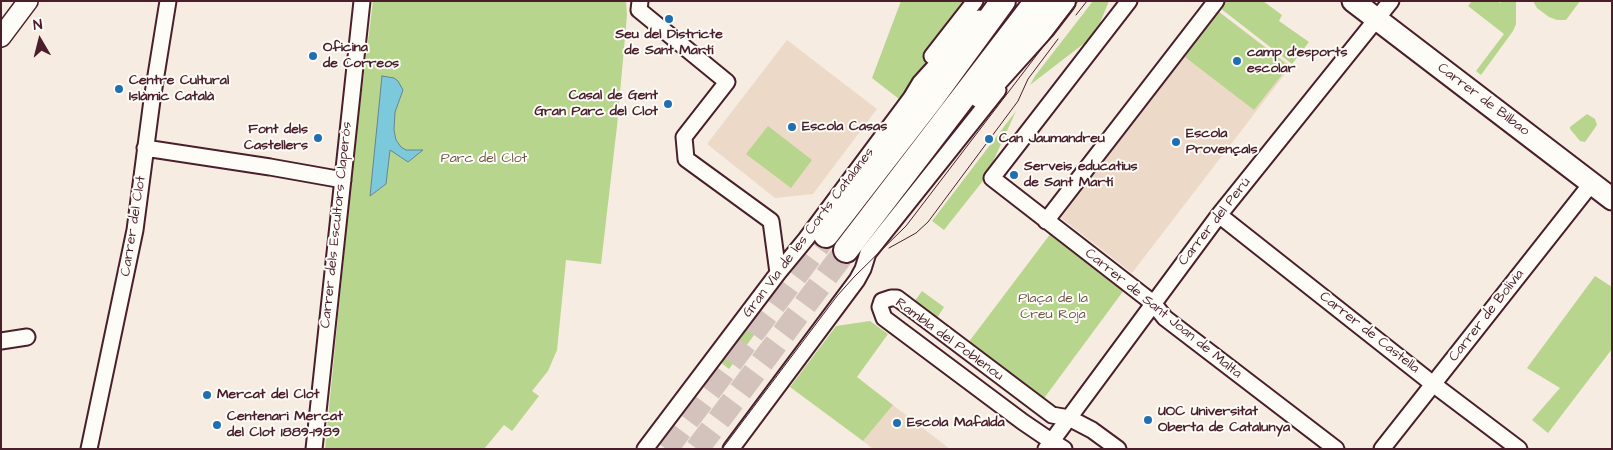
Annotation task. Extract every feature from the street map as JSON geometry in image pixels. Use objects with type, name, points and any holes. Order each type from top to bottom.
[{"type":"main road","name":"Gran Via de les Corts Catalanes","points":[[826,235],[1001,1]]},
{"type":"main road","points":[[846,250],[1037,1]]},
{"type":"main road","points":[[874,214],[948,136],[1063,1]]},
{"type":"main road","name":"Carrer de Bilbao","points":[[1353,1],[1612,199]]},
{"type":"street","points":[[1,37],[28,1]]},
{"type":"street","name":"Carrer del Clot","points":[[89,449],[135,230],[152,100],[168,1]]},
{"type":"street","name":"Carrer dels Escultors Claperós","points":[[314,449],[362,1]]},
{"type":"street","points":[[640,1],[639,10],[727,82],[684,137],[686,159],[771,221],[778,273]]},
{"type":"street","points":[[920,83],[932,57],[975,1]]},
{"type":"street","name":"Gran Via de les Corts Catalanes","points":[[645,449],[778,273],[806,239],[911,98],[920,83],[975,21],[1001,1]]},
{"type":"street","name":"Carrer de Sant Joan de Malta","points":[[1129,1],[992,178],[1153,304],[1165,318],[1336,449]]},
{"type":"street","points":[[1046,221],[1216,1]]},
{"type":"street","name":"Carrer del Perú","points":[[1054,446],[1081,400],[1219,215],[1391,1]]},
{"type":"street","points":[[731,449],[857,280],[864,268],[868,253],[985,108],[1042,27]]},
{"type":"street","points":[[146,148],[343,180]]},
{"type":"street","name":"Carrer de Bolívia","points":[[1382,449],[1591,184]]},
{"type":"street","name":"Carrer de Castella","points":[[1219,215],[1433,384],[1519,449]]},
{"type":"street","name":"Rambla del Poblenou","points":[[1054,446],[884,318],[880,307],[882,301],[896,298],[1052,415],[1069,418],[1092,430],[1118,449]]},
{"type":"street","points":[[1,341],[27,337]]},
{"type":"shaded area","name":"Escola Provençals","points":[[1218,11],[1291,66],[1132,273],[1061,218]]},
{"type":"shaded area","name":"Escola Casas","points":[[787,40],[877,109],[813,194],[775,198],[707,144]]},
{"type":"shaded area","name":"Escola Mafalda","points":[[893,405],[950,449],[873,449],[863,441]]},
{"type":"green space","name":"Parc del Clot","points":[[373,1],[626,1],[627,15],[617,126],[601,264],[566,260],[557,350],[548,371],[532,391],[539,396],[512,431],[504,425],[484,449],[325,449],[354,153]]},
{"type":"green space","points":[[901,1],[969,1],[932,51],[903,102],[872,78]]},
{"type":"green space","points":[[1093,1],[1109,1],[1095,35],[1030,85],[1035,76]]},
{"type":"green space","points":[[1226,1],[1263,1],[1282,15],[1279,21],[1309,42],[1292,64],[1220,8]]},
{"type":"green space","points":[[1472,1],[1498,1],[1500,3],[1502,1],[1516,1],[1516,24],[1513,31],[1481,75],[1476,71],[1504,34],[1468,6]]},
{"type":"green space","points":[[1533,1],[1580,1],[1566,20],[1557,20],[1549,17],[1537,8]]},
{"type":"green space","name":"camp d'esports escolar","points":[[1219,12],[1289,66],[1254,110],[1185,57]]},
{"type":"green space","points":[[1016,111],[986,177],[944,230],[932,221]]},
{"type":"green space","points":[[1587,114],[1595,119],[1597,125],[1585,142],[1580,141],[1570,127]]},
{"type":"green space","points":[[768,126],[812,160],[791,188],[746,154]]},
{"type":"green space","name":"Plaça de la Creu Roja","points":[[1051,233],[1124,290],[1042,401],[968,343]]},
{"type":"green space","points":[[1595,276],[1612,287],[1612,349],[1548,433],[1532,420],[1560,388],[1527,368]]},
{"type":"green space","points":[[922,291],[944,307],[937,318],[914,302]]},
{"type":"green space","points":[[756,314],[761,318],[757,324],[760,327],[729,369],[720,362]]},
{"type":"green space","points":[[870,321],[888,334],[857,377],[893,405],[863,441],[790,387],[836,326]]},
{"type":"water","points":[[382,76],[394,78],[403,90],[395,112],[394,130],[396,140],[406,150],[423,150],[408,162],[390,150],[386,184],[370,196]]},
{"type":"tunnel","points":[[666,449],[826,235]]},
{"type":"tunnel","points":[[697,449],[846,250]]},
{"type":"tram line","points":[[722,449],[837,296],[906,226],[1078,1]]},
{"type":"tram line","points":[[1076,15],[1087,1]]},
{"type":"tram line","points":[[889,248],[916,233],[928,222],[1018,101],[1028,79],[1058,39]]},
{"type":"place","name":"Seu del Districte de Sant Martí","points":[[669,19]]},
{"type":"place","name":"Oficina de Correos","points":[[313,56]]},
{"type":"place","name":"camp d'esports escolar","points":[[1237,61]]},
{"type":"place","name":"Centre Cultural Islàmic Català","points":[[119,89]]},
{"type":"place","name":"Casal de Gent Gran Parc del Clot","points":[[668,104]]},
{"type":"place","name":"Escola Casas","points":[[792,127]]},
{"type":"place","name":"Font dels Castellers","points":[[318,138]]},
{"type":"place","name":"Can Jaumandreu","points":[[989,139]]},
{"type":"place","name":"Escola Provençals","points":[[1176,142]]},
{"type":"place","name":"Serveis educatius de Sant Martí","points":[[1014,175]]},
{"type":"place","name":"Mercat del Clot","points":[[207,395]]},
{"type":"place","name":"UOC Universitat Oberta de Catalunya","points":[[1148,420]]},
{"type":"place","name":"Escola Mafalda","points":[[897,423]]},
{"type":"place","name":"Centenari Mercat del Clot 1889-1989","points":[[217,425]]}]
